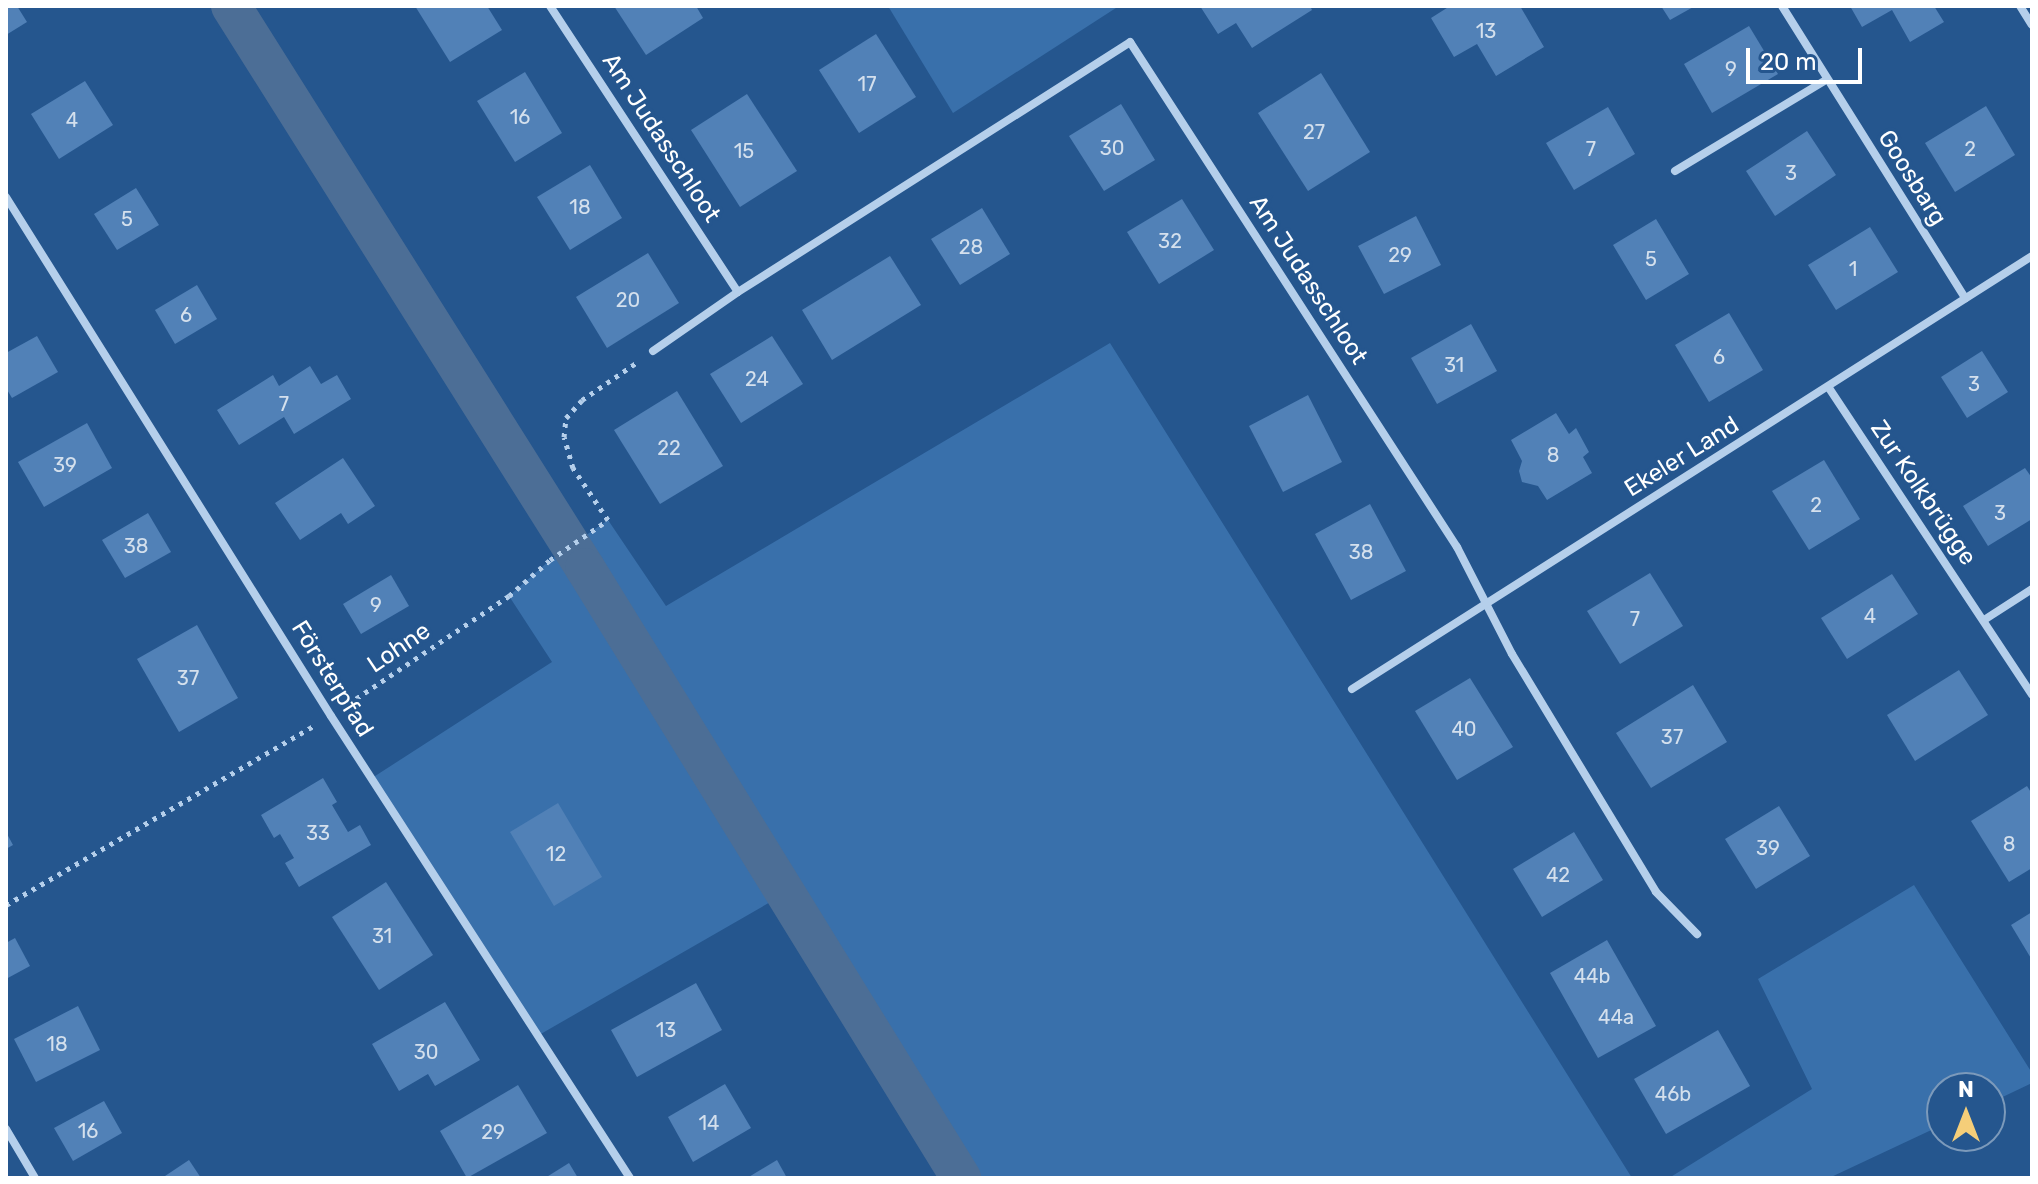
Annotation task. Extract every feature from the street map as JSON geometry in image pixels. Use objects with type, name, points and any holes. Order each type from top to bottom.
[{"type":"street","name":"Am Judasschloot","points":[[550,6],[738,292]]},
{"type":"street","name":"Goosbarg","points":[[1782,6],[1965,298]]},
{"type":"street","points":[[2020,6],[2032,25]]},
{"type":"street","name":"Am Judasschloot","points":[[653,351],[738,292],[1130,42],[1457,547],[1512,654],[1656,892],[1697,934]]},
{"type":"street","points":[[1675,171],[1826,80]]},
{"type":"street","name":"Försterpfad","points":[[6,197],[331,716],[630,1178]]},
{"type":"street","name":"Ekeler Land","points":[[1352,689],[2032,256]]},
{"type":"street","name":"Zur Kolkbrügge","points":[[1829,388],[2032,695]]},
{"type":"street","points":[[1984,620],[2032,589]]},
{"type":"street","points":[[6,1129],[35,1178]]},
{"type":"path","name":"Lohne","points":[[6,905],[331,716],[509,596],[550,560],[608,520],[573,468],[564,437],[566,418],[582,400],[653,351]]},
{"type":"shaded area","points":[[888,6],[1119,6],[953,113]]},
{"type":"shaded area","points":[[1110,343],[1632,1178],[959,1178],[779,897],[539,1035],[372,778],[552,662],[509,596],[550,560],[608,520],[666,606]]},
{"type":"shaded area","points":[[1914,885],[2032,1073],[2032,1083],[2006,1095],[2006,1072],[1926,1072],[1926,1133],[1829,1178],[1669,1178],[1812,1089],[1758,979]]},
{"type":"building","points":[[6,6],[17,6],[27,22],[6,35]]},
{"type":"building","points":[[415,6],[487,6],[502,30],[450,62]]},
{"type":"building","points":[[614,6],[696,6],[703,18],[646,55]]},
{"type":"building","points":[[1200,6],[1310,6],[1312,10],[1252,48],[1236,23],[1218,34]]},
{"type":"building","points":[[1450,6],[1520,6],[1544,47],[1496,76],[1477,44],[1454,57],[1431,18]]},
{"type":"building","points":[[1661,6],[1695,6],[1670,20]]},
{"type":"building","points":[[1850,6],[1934,6],[1944,22],[1910,42],[1892,10],[1862,27]]},
{"type":"building","points":[[1749,26],[1778,74],[1712,113],[1684,64]]},
{"type":"building","points":[[876,34],[916,97],[859,133],[819,70]]},
{"type":"building","points":[[525,72],[562,133],[515,162],[477,101]]},
{"type":"building","points":[[1321,73],[1370,152],[1308,191],[1258,113]]},
{"type":"building","points":[[85,81],[113,125],[59,159],[31,114]]},
{"type":"building","points":[[747,94],[797,171],[740,207],[691,130]]},
{"type":"building","points":[[1121,104],[1155,160],[1104,191],[1069,136]]},
{"type":"building","points":[[1986,106],[2015,155],[1955,192],[1925,143]]},
{"type":"building","points":[[1608,107],[1635,154],[1574,190],[1546,143]]},
{"type":"building","points":[[1807,131],[1836,175],[1775,216],[1746,171]]},
{"type":"building","points":[[590,165],[622,218],[570,250],[537,197]]},
{"type":"building","points":[[136,188],[159,225],[117,250],[94,214]]},
{"type":"building","points":[[1182,199],[1214,250],[1159,284],[1127,232]]},
{"type":"building","points":[[982,208],[1010,254],[960,285],[931,239]]},
{"type":"building","points":[[1416,216],[1441,265],[1384,294],[1358,246]]},
{"type":"building","points":[[1656,219],[1689,274],[1646,300],[1613,245]]},
{"type":"building","points":[[1870,227],[1898,272],[1836,310],[1808,265]]},
{"type":"building","points":[[648,253],[679,303],[607,348],[576,297]]},
{"type":"building","points":[[890,256],[921,305],[832,360],[802,310]]},
{"type":"building","points":[[197,285],[217,319],[175,344],[155,310]]},
{"type":"building","points":[[1729,313],[1763,370],[1709,402],[1675,345]]},
{"type":"building","points":[[1471,324],[1497,371],[1437,404],[1411,358]]},
{"type":"building","points":[[37,336],[58,372],[12,398],[6,388],[6,353]]},
{"type":"building","points":[[772,336],[803,384],[741,423],[710,374]]},
{"type":"building","points":[[1982,351],[2008,392],[1967,418],[1941,377]]},
{"type":"building","points":[[310,366],[321,384],[337,375],[351,399],[294,434],[284,417],[239,445],[217,410],[273,375],[279,386]]},
{"type":"building","points":[[677,391],[723,466],[660,504],[614,430]]},
{"type":"building","points":[[1308,395],[1342,462],[1283,492],[1249,426]]},
{"type":"building","points":[[1556,413],[1569,434],[1576,428],[1589,452],[1583,457],[1592,473],[1547,500],[1538,486],[1522,482],[1519,471],[1522,461],[1511,440]]},
{"type":"building","points":[[87,423],[112,468],[44,507],[18,462]]},
{"type":"building","points":[[343,458],[375,506],[348,524],[341,513],[300,540],[275,503]]},
{"type":"building","points":[[1824,460],[1860,519],[1809,550],[1772,491]]},
{"type":"building","points":[[2025,468],[2032,478],[2032,519],[1988,546],[1963,506]]},
{"type":"building","points":[[1370,504],[1406,571],[1351,600],[1315,534]]},
{"type":"building","points":[[148,513],[171,552],[125,578],[102,540]]},
{"type":"building","points":[[1650,573],[1683,626],[1620,664],[1587,611]]},
{"type":"building","points":[[1892,574],[1918,614],[1847,659],[1821,618]]},
{"type":"building","points":[[391,575],[409,606],[361,634],[343,604]]},
{"type":"building","points":[[197,625],[238,698],[179,732],[137,659]]},
{"type":"building","points":[[1959,670],[1988,715],[1915,761],[1887,715]]},
{"type":"building","points":[[1470,678],[1513,747],[1457,780],[1415,711]]},
{"type":"building","points":[[1693,685],[1727,742],[1651,788],[1616,733]]},
{"type":"building","points":[[323,778],[337,802],[332,805],[348,832],[360,825],[371,845],[299,887],[285,863],[294,858],[280,834],[274,838],[261,815]]},
{"type":"building","points":[[2027,786],[2032,794],[2032,868],[2009,882],[1971,821]]},
{"type":"building","points":[[558,803],[602,877],[554,906],[510,832]]},
{"type":"building","points":[[1779,806],[1810,856],[1756,889],[1725,839]]},
{"type":"building","points":[[6,832],[13,845],[6,849]]},
{"type":"building","points":[[1574,832],[1603,880],[1542,917],[1513,869]]},
{"type":"building","points":[[386,882],[433,955],[379,990],[332,917]]},
{"type":"building","points":[[2032,912],[2032,960],[2011,925]]},
{"type":"building","points":[[15,938],[30,966],[6,979],[6,943]]},
{"type":"building","points":[[1607,940],[1656,1026],[1598,1058],[1550,973]]},
{"type":"building","points":[[696,983],[722,1030],[637,1077],[611,1030]]},
{"type":"building","points":[[445,1002],[480,1060],[435,1086],[428,1074],[399,1091],[372,1044]]},
{"type":"building","points":[[78,1006],[100,1050],[36,1082],[14,1039]]},
{"type":"building","points":[[1718,1030],[1750,1086],[1666,1134],[1634,1079]]},
{"type":"building","points":[[725,1084],[751,1128],[693,1162],[668,1117]]},
{"type":"building","points":[[518,1085],[547,1133],[467,1178],[440,1131]]},
{"type":"building","points":[[104,1101],[122,1133],[73,1161],[54,1128]]},
{"type":"building","points":[[189,1160],[201,1178],[162,1178]]},
{"type":"building","points":[[777,1160],[787,1178],[747,1178]]},
{"type":"building","points":[[569,1163],[578,1178],[545,1178]]},
{"type":"waterway","points":[[231,6],[585,568],[961,1178]]}]
